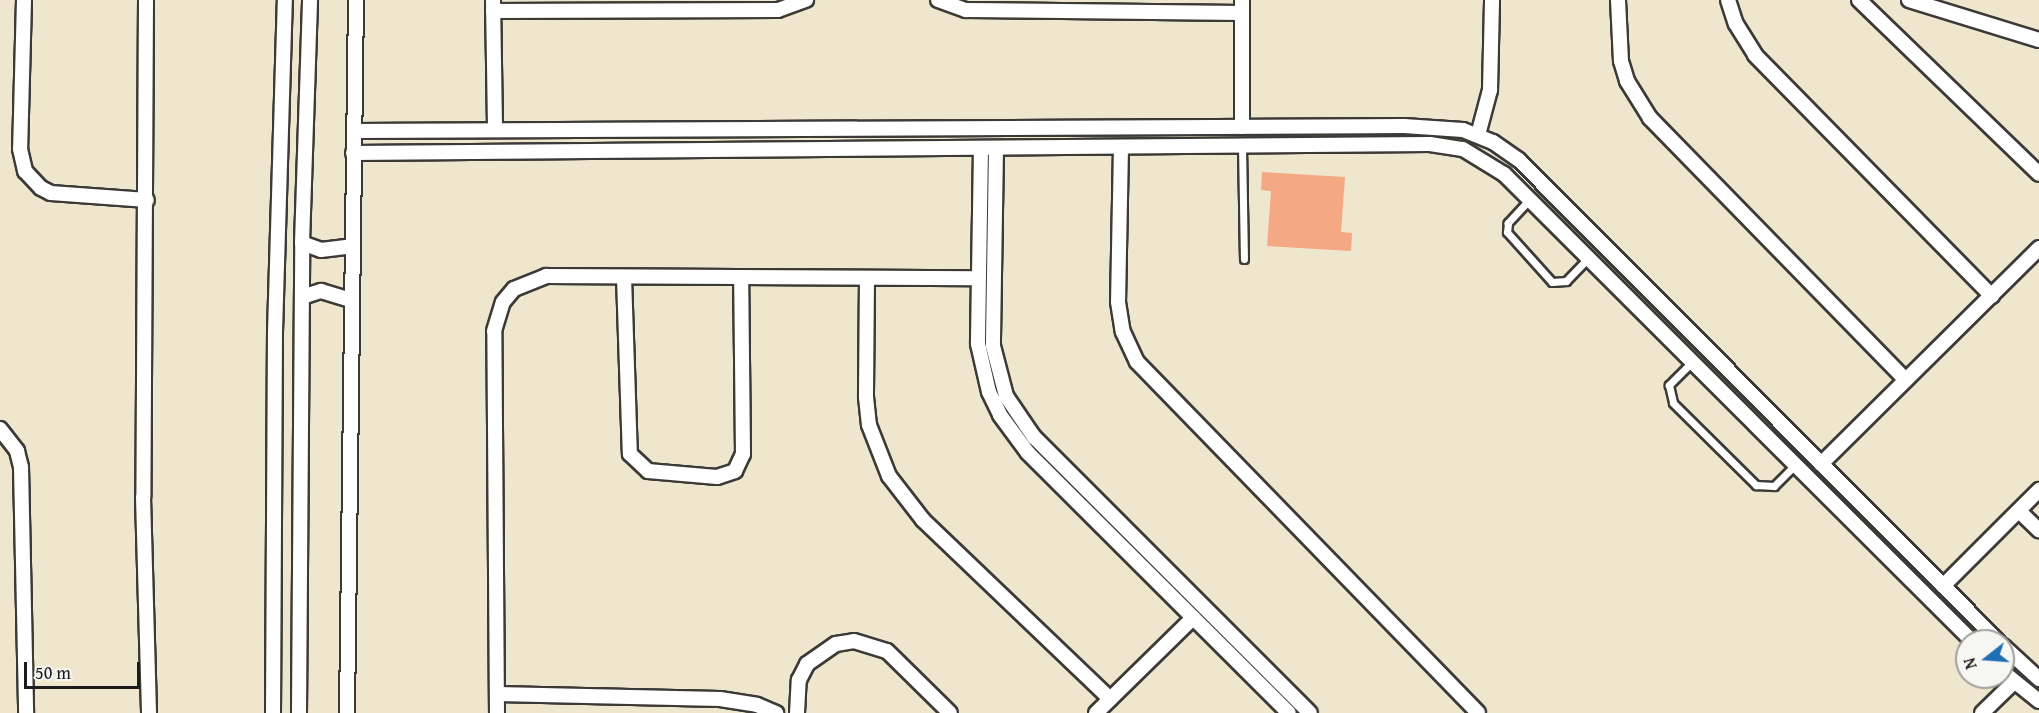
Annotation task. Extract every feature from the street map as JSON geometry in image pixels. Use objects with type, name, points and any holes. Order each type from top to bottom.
[{"type":"street","points":[[24,0],[20,149],[25,171],[32,181],[51,193],[147,200]]},
{"type":"street","points":[[146,0],[147,200],[143,497],[149,713]]},
{"type":"street","points":[[273,713],[276,320],[285,0]]},
{"type":"street","points":[[299,713],[302,243],[310,0]]},
{"type":"street","points":[[347,713],[356,0]]},
{"type":"street","points":[[495,130],[493,5],[778,10],[806,0]]},
{"type":"street","points":[[938,0],[966,10],[1242,6],[1242,127]]},
{"type":"street","points":[[1478,135],[1490,90],[1492,0]]},
{"type":"street","points":[[1618,0],[1621,61],[1632,91],[1650,117],[1906,380]]},
{"type":"street","points":[[1728,0],[1736,24],[1755,55],[1992,296]]},
{"type":"street","points":[[1859,0],[2039,174]]},
{"type":"street","points":[[1910,0],[2039,40]]},
{"type":"street","points":[[354,131],[1432,126],[1478,135],[1519,160],[1986,629]]},
{"type":"street","points":[[353,153],[1447,145],[1492,163],[1960,629]]},
{"type":"street","points":[[1121,147],[1118,302],[1123,332],[1137,362],[1478,713]]},
{"type":"street","points":[[981,148],[978,279],[980,360],[1000,415],[1028,453],[1289,713]]},
{"type":"street","points":[[996,148],[993,346],[997,371],[1014,411],[1034,437],[1310,713]]},
{"type":"street","points":[[302,243],[332,251],[352,246]]},
{"type":"street","points":[[1821,464],[2039,248]]},
{"type":"street","points":[[497,713],[497,316],[514,289],[529,280],[546,276],[978,279]]},
{"type":"street","points":[[624,277],[630,454],[648,471],[717,477],[735,471],[743,454],[741,278]]},
{"type":"street","points":[[867,278],[866,397],[869,425],[889,476],[923,520],[1110,699]]},
{"type":"street","points":[[302,297],[321,291],[351,300]]},
{"type":"street","points":[[0,429],[17,451],[21,467],[26,713]]},
{"type":"street","points":[[1943,586],[2039,490]]},
{"type":"street","points":[[2019,511],[2039,530]]},
{"type":"street","points":[[1096,713],[1193,618]]},
{"type":"street","points":[[797,713],[799,680],[807,664],[836,644],[854,641],[887,651],[950,713]]},
{"type":"street","points":[[2015,657],[2039,679]]},
{"type":"street","points":[[2015,684],[2039,701]]},
{"type":"street","points":[[1982,713],[2007,689]]},
{"type":"street","points":[[497,694],[720,699],[757,705],[776,713]]},
{"type":"lane","points":[[1242,146],[1244,260]]},
{"type":"lane","points":[[1530,199],[1508,224],[1507,232],[1552,282],[1566,281],[1588,258]]},
{"type":"lane","points":[[1692,362],[1669,385],[1673,403],[1756,485],[1774,486],[1795,465]]},
{"type":"building","points":[[1262,172],[1345,177],[1341,232],[1352,233],[1351,251],[1267,246],[1271,191],[1261,190]]}]
